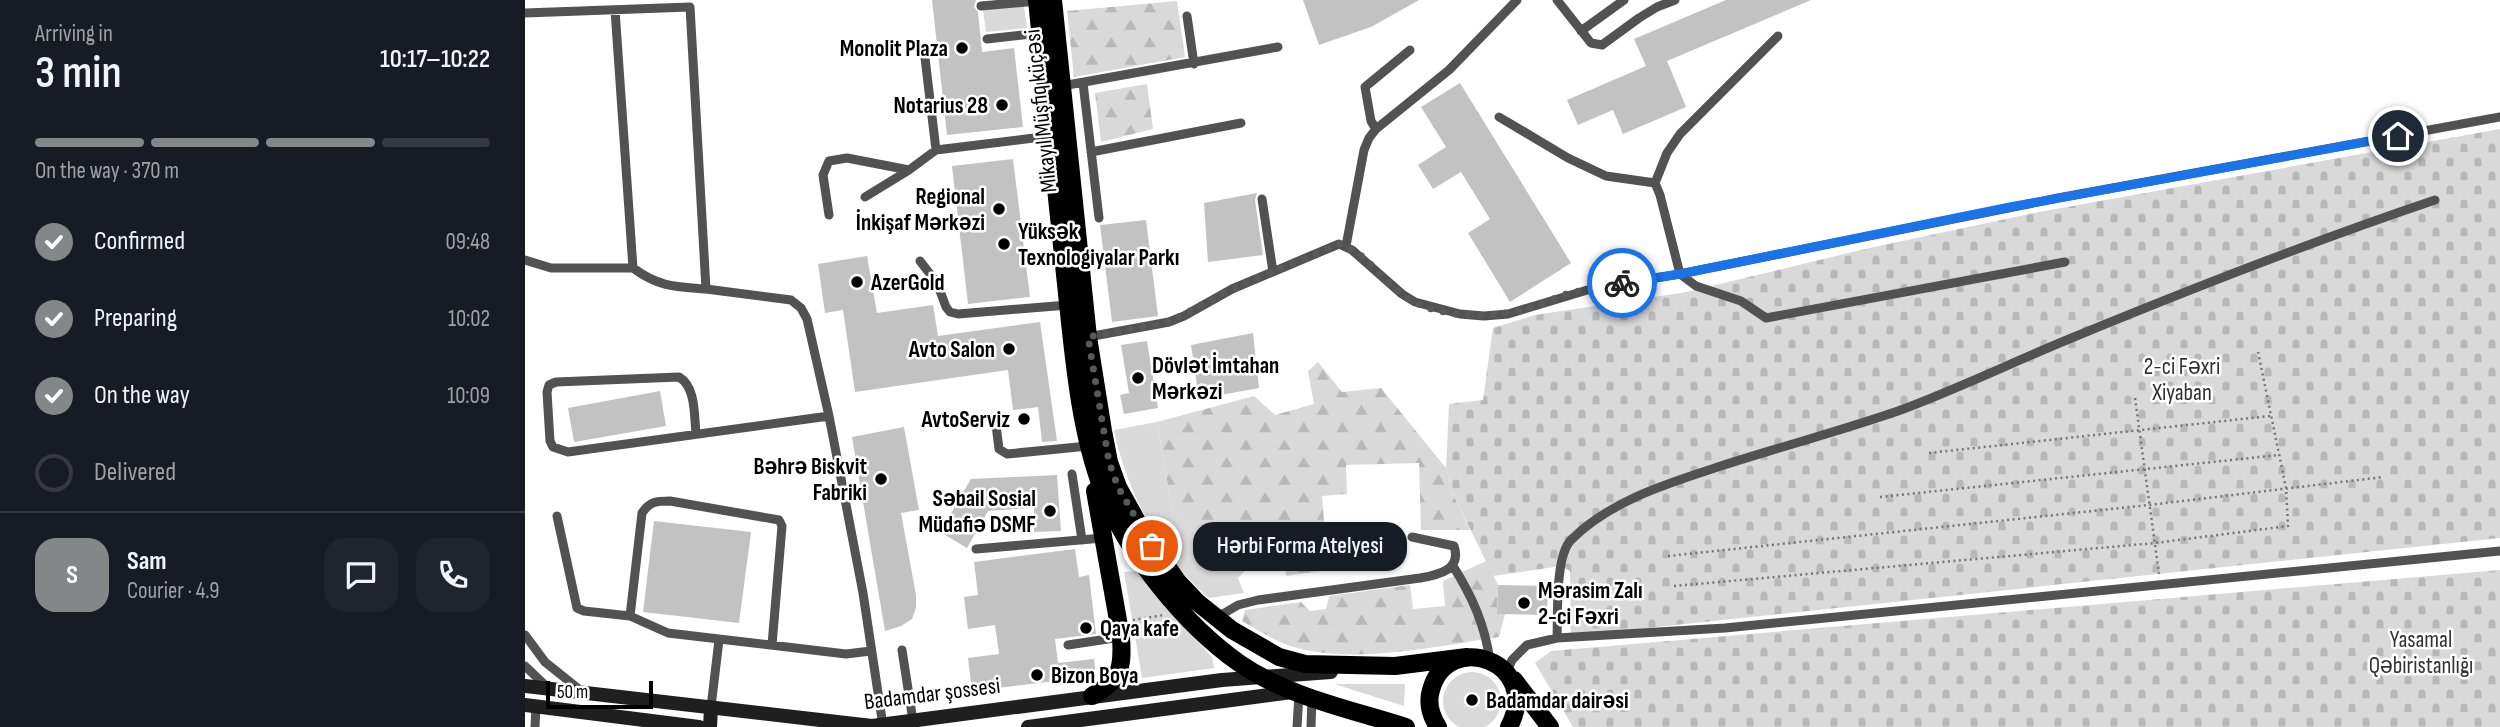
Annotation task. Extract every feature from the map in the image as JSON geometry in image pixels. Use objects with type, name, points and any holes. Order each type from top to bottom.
[{"type":"main road","name":"Mikayıl Müşfiq küçəsi","points":[[1037,0],[1068,305],[1088,446],[1109,506],[1146,568],[1182,613],[1231,657],[1261,676],[1301,694],[1406,727]]},
{"type":"main road","name":"Mikayıl Müşfiq küçəsi","points":[[1054,0],[1088,337],[1103,431],[1118,487],[1160,558],[1178,582],[1216,618],[1265,650],[1291,661],[1329,665],[1395,666],[1467,657],[1490,661]]},
{"type":"main road","points":[[1088,446],[1122,656],[1118,674],[1108,686],[1092,695]]},
{"type":"main road","points":[[1438,727],[1430,711],[1429,696],[1433,682],[1441,670],[1467,657]]},
{"type":"main road","points":[[1490,661],[1507,672],[1550,727]]},
{"type":"main road","name":"Badamdar şossesi","points":[[525,685],[862,726],[883,726],[1092,695],[1261,676],[1395,666]]},
{"type":"main road","points":[[1507,672],[1514,684],[1517,699],[1516,713],[1509,727]]},
{"type":"main road","points":[[1028,727],[1301,694]]},
{"type":"main road","points":[[531,706],[699,727]]},
{"type":"main road","points":[[710,727],[712,708]]},
{"type":"lane","points":[[981,6],[1037,0]]},
{"type":"lane","points":[[1346,246],[1364,150],[1369,138],[1376,129],[1449,71],[1517,0]]},
{"type":"lane","points":[[1581,31],[1625,0]]},
{"type":"lane","points":[[1560,1],[1591,43],[1602,45],[1639,18],[1675,0]]},
{"type":"lane","points":[[525,13],[690,7],[706,289]]},
{"type":"lane","points":[[615,10],[633,268]]},
{"type":"lane","points":[[1187,16],[1194,64]]},
{"type":"lane","points":[[987,39],[1040,33]]},
{"type":"lane","points":[[1778,36],[1680,134],[1658,171],[1655,183],[1680,274],[1696,286],[1741,300],[1766,317],[2065,262]]},
{"type":"lane","points":[[1062,86],[1278,47]]},
{"type":"lane","points":[[1376,129],[1371,121],[1365,87],[1410,50]]},
{"type":"lane","points":[[925,58],[936,149]]},
{"type":"lane","points":[[1083,83],[1099,218]]},
{"type":"lane","points":[[1499,117],[1568,159],[1606,176],[1655,183]]},
{"type":"lane","points":[[1088,337],[1169,322],[1232,289],[1334,245],[1346,246],[1415,302],[1436,309],[1485,316],[1508,314],[1594,288],[1680,274],[2045,201],[2500,117]]},
{"type":"lane","points":[[1091,152],[1241,123]]},
{"type":"lane","points":[[865,197],[909,170],[936,149],[1050,136]]},
{"type":"lane","points":[[829,215],[823,175],[829,161],[847,158],[909,170]]},
{"type":"lane","points":[[1262,198],[1273,272]]},
{"type":"lane","points":[[1557,638],[1561,566],[1568,542],[1608,512],[1637,497],[1675,481],[1896,411],[2335,233],[2435,200]]},
{"type":"lane","points":[[525,260],[551,268],[633,268],[648,280],[666,286],[777,297],[791,300],[801,308],[813,340],[829,416],[863,593],[883,726]]},
{"type":"lane","points":[[920,261],[937,284],[950,312],[958,314],[1068,305]]},
{"type":"lane","points":[[696,433],[691,389],[687,382],[679,377],[556,382],[549,385],[549,441],[553,447],[568,452],[829,416]]},
{"type":"lane","points":[[996,425],[999,449],[1007,454],[1088,446]]},
{"type":"lane","points":[[1072,474],[1082,540]]},
{"type":"lane","points":[[629,616],[642,513],[647,504],[670,501],[773,517],[779,520],[782,526],[772,645]]},
{"type":"lane","points":[[557,516],[577,608],[629,616],[668,633],[846,654],[871,651]]},
{"type":"lane","points":[[1216,618],[1237,605],[1258,600],[1428,577],[1447,571],[1453,566],[1456,551],[1454,546],[1412,537]]},
{"type":"lane","points":[[977,549],[1103,538]]},
{"type":"lane","points":[[1507,672],[1512,660],[1527,645],[1557,638],[1725,628],[2500,551]]},
{"type":"lane","points":[[1453,566],[1470,592],[1485,634],[1490,661]]},
{"type":"lane","points":[[525,635],[545,662],[583,692]]},
{"type":"lane","points":[[1068,645],[1121,637]]},
{"type":"lane","points":[[712,708],[719,640]]},
{"type":"lane","points":[[902,650],[913,721]]},
{"type":"lane","points":[[525,666],[548,688]]},
{"type":"lane","points":[[1297,727],[1301,694]]},
{"type":"lane","points":[[1301,694],[1311,727]]},
{"type":"lane","points":[[531,706],[535,727]]},
{"type":"path","points":[[1674,586],[2154,542],[2288,526],[2286,488],[2258,352]]},
{"type":"path","points":[[2134,398],[2160,584]]},
{"type":"path","points":[[1929,453],[2271,416]]},
{"type":"path","points":[[1880,496],[2279,455]]},
{"type":"path","points":[[1668,556],[2149,505],[2383,477]]},
{"type":"path","points":[[1132,620],[1171,613]]},
{"type":"green space","points":[[1177,1],[1185,57],[1074,77],[1067,11]]},
{"type":"green space","points":[[1024,6],[1027,28],[986,32],[983,10]]},
{"type":"green space","points":[[1147,84],[1153,129],[1101,142],[1095,93]]},
{"type":"green space","name":"2-ci Fəxri Xiyaban","points":[[2500,129],[2500,538],[1571,636],[1570,571],[1561,566],[1493,576],[1454,496],[1446,468],[1449,404],[1483,400],[1493,328],[1535,315],[1687,292],[1865,249],[2039,212]]},
{"type":"green space","points":[[1318,362],[1342,392],[1381,388],[1446,468],[1454,496],[1470,530],[1421,530],[1419,463],[1346,465],[1347,494],[1322,496],[1328,570],[1286,576],[1283,540],[1246,544],[1248,567],[1238,578],[1172,509],[1157,422],[1254,396],[1275,415],[1314,404],[1308,371]]},
{"type":"green space","points":[[1157,422],[1172,509],[1238,578],[1244,593],[1209,598],[1176,564],[1148,522],[1127,476],[1114,430]]},
{"type":"green space","points":[[1486,561],[1498,585],[1497,614],[1505,614],[1499,637],[1420,649],[1335,654],[1309,651],[1285,644],[1242,621],[1245,610],[1301,602],[1310,611],[1326,609],[1329,596],[1410,585],[1413,609],[1445,606],[1443,581]]},
{"type":"green space","name":"Yasamal Qəbiristanlığı","points":[[2500,570],[2500,727],[1573,727],[1535,663],[1551,651]]},
{"type":"green space","points":[[1137,571],[1212,657],[1214,668],[1142,678],[1124,572]]},
{"type":"green space","name":"Badamdar dairəsi","points":[[1466,672],[1478,672],[1488,676],[1497,685],[1501,695],[1501,707],[1497,717],[1483,728],[1456,726],[1447,717],[1443,707],[1443,695],[1447,685],[1456,676]]},
{"type":"green space","points":[[1334,684],[1405,684],[1404,706]]},
{"type":"building","points":[[932,0],[976,0],[974,7],[978,12],[982,52],[1014,48],[1023,127],[947,135]]},
{"type":"building","points":[[1303,0],[1419,0],[1371,27],[1319,45]]},
{"type":"building","points":[[1726,0],[1811,0],[1667,61],[1686,107],[1623,134],[1613,110],[1578,125],[1567,100],[1646,66],[1634,39]]},
{"type":"building","points":[[1460,83],[1571,263],[1510,302],[1468,233],[1490,219],[1461,172],[1433,189],[1418,165],[1446,147],[1421,107]]},
{"type":"building","points":[[1013,159],[1030,297],[968,304],[952,166]]},
{"type":"building","points":[[1257,193],[1255,200],[1263,255],[1208,262],[1204,203]]},
{"type":"building","points":[[1146,220],[1158,316],[1112,322],[1100,225]]},
{"type":"building","points":[[867,256],[877,313],[933,305],[938,336],[1040,322],[1057,441],[1042,442],[1038,407],[1013,410],[1008,370],[855,392],[843,310],[825,313],[818,264]]},
{"type":"building","points":[[1253,333],[1259,388],[1199,399],[1191,345]]},
{"type":"building","points":[[1147,341],[1158,408],[1124,414],[1120,395],[1129,393],[1121,345]]},
{"type":"building","points":[[660,391],[666,426],[574,442],[568,408]]},
{"type":"building","points":[[904,427],[919,510],[901,513],[916,608],[912,619],[885,631],[852,437]]},
{"type":"building","points":[[1057,475],[1061,531],[1034,532],[1034,508],[988,511],[967,548],[940,532],[971,479]]},
{"type":"building","points":[[654,521],[751,532],[739,623],[643,612]]},
{"type":"building","points":[[1075,549],[1079,577],[1089,575],[1096,634],[1055,639],[1058,663],[1094,659],[1096,676],[972,691],[968,658],[999,654],[995,625],[968,629],[964,597],[978,595],[974,562]]},
{"type":"building","points":[[1498,585],[1548,586],[1547,615],[1497,614]]},
{"type":"way so far","points":[[1152,546],[1118,487],[1109,462],[1088,337],[1169,322],[1232,289],[1339,244],[1352,250],[1402,294],[1415,302],[1460,314],[1508,314],[1567,294],[1622,283]]},
{"type":"place","name":"Monolit Plaza","points":[[962,48]]},
{"type":"place","name":"Notarius 28","points":[[1002,105]]},
{"type":"place","name":"Regional İnkişaf Mərkəzi","points":[[999,209]]},
{"type":"place","name":"Yüksək Texnologiyalar Parkı","points":[[1004,244]]},
{"type":"place","name":"AzerGold","points":[[857,282]]},
{"type":"place","name":"Avto Salon","points":[[1009,349]]},
{"type":"place","name":"Dövlət İmtahan Mərkəzi","points":[[1138,378]]},
{"type":"place","name":"AvtoServiz","points":[[1024,419]]},
{"type":"place","name":"Bəhrə Biskvit Fabriki","points":[[881,479]]},
{"type":"place","name":"Səbail Sosial Müdafiə DSMF","points":[[1050,511]]},
{"type":"place","name":"Hərbi Forma Atelyesi","points":[[1152,546]]},
{"type":"place","name":"Mərasim Zalı 2-ci Fəxri","points":[[1524,603]]},
{"type":"place","name":"Qaya kafe","points":[[1086,628]]},
{"type":"place","name":"Bizon Boya","points":[[1037,675]]},
{"type":"place","name":"Badamdar dairəsi","points":[[1472,700]]},
{"type":"route","points":[[1622,283],[1680,274],[2058,198],[2398,136]]}]
